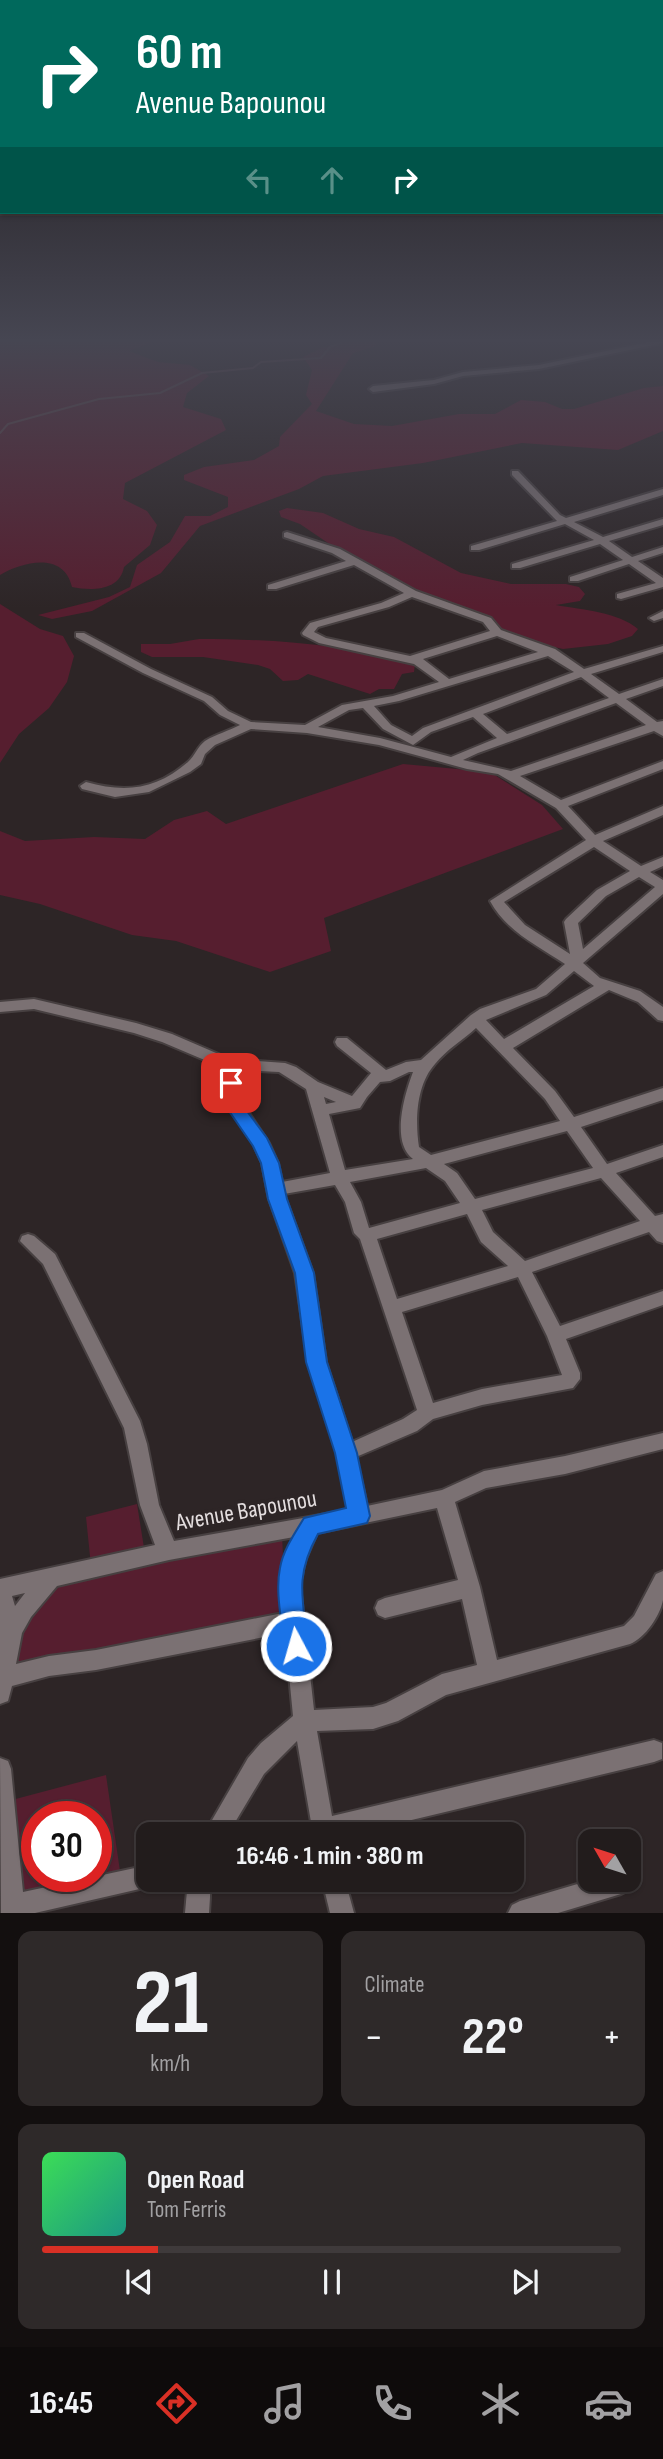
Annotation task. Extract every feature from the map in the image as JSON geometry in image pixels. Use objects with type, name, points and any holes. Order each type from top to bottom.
[{"type":"street","points":[[514,472],[550,510],[663,583]]},
{"type":"street","points":[[475,548],[663,492]]},
{"type":"street","points":[[516,566],[663,522]]},
{"type":"street","points":[[287,536],[327,548],[412,593],[486,620],[497,632],[551,651],[660,727]]},
{"type":"street","points":[[574,579],[663,550]]},
{"type":"street","points":[[272,587],[353,562]]},
{"type":"street","points":[[621,596],[663,583]]},
{"type":"street","points":[[412,593],[314,625],[307,633],[323,641],[412,659],[446,682]]},
{"type":"street","points":[[412,659],[497,632]]},
{"type":"street","points":[[80,635],[147,671],[208,699],[224,713],[249,725],[307,729],[409,744],[453,761],[511,775],[560,805],[594,841],[663,887],[541,992],[499,1006],[477,1019],[438,1050],[424,1065],[411,1105],[408,1126],[412,1150],[451,1177],[487,1237],[522,1269],[556,1335],[571,1373],[567,1382],[482,1396],[427,1413],[410,1425],[346,1453]]},
{"type":"street","points":[[409,744],[427,730],[583,673],[663,649]]},
{"type":"street","points":[[307,729],[336,711],[395,699],[551,651]]},
{"type":"street","points":[[453,761],[467,752],[663,682]]},
{"type":"street","points":[[365,703],[387,727],[409,744]]},
{"type":"street","points":[[475,713],[506,739]]},
{"type":"street","points":[[86,786],[108,794],[146,789],[172,780],[197,761],[199,752],[206,744],[249,725]]},
{"type":"street","points":[[511,775],[660,727]]},
{"type":"street","points":[[560,805],[663,765]]},
{"type":"street","points":[[663,810],[613,830],[498,901],[502,911],[531,937],[577,962],[592,979],[644,999],[663,1016]]},
{"type":"street","points":[[577,962],[571,922],[582,907],[598,894],[663,862]]},
{"type":"street","points":[[504,1046],[609,984]]},
{"type":"street","points":[[0,1007],[34,1004],[136,1028],[228,1064],[280,1067],[313,1086],[355,1104]]},
{"type":"street","points":[[392,1308],[660,1226],[604,1171],[550,1095],[477,1019]]},
{"type":"street","points":[[342,1042],[386,1077]]},
{"type":"street","points":[[228,1064],[233,1102],[261,1143],[270,1163],[304,1273],[317,1362],[346,1453],[359,1516]]},
{"type":"street","points":[[355,1104],[377,1076],[386,1077],[406,1067],[424,1065]]},
{"type":"street","points":[[313,1086],[339,1177],[353,1202],[362,1233],[367,1236],[427,1413]]},
{"type":"street","points":[[276,1189],[427,1162],[572,1124],[663,1094]]},
{"type":"street","points":[[322,1110],[355,1104]]},
{"type":"street","points":[[367,1236],[604,1171],[663,1152]]},
{"type":"street","points":[[28,1241],[49,1259],[133,1427],[141,1451],[150,1514],[156,1531],[170,1550]]},
{"type":"street","points":[[556,1335],[663,1298]]},
{"type":"street","name":"Avenue Bapounou","points":[[0,1589],[170,1550],[444,1498],[484,1480],[565,1465],[663,1441]]},
{"type":"street","points":[[444,1498],[470,1587],[489,1672]]},
{"type":"street","points":[[312,1525],[291,1568],[293,1621],[316,1822]]},
{"type":"street","points":[[2,1686],[12,1630],[24,1610],[51,1578]]},
{"type":"street","points":[[222,1822],[256,1766],[304,1721],[373,1718],[390,1713],[442,1685],[630,1634],[641,1623],[663,1581]]},
{"type":"street","points":[[385,1608],[470,1587]]},
{"type":"street","points":[[0,1589],[12,1630]]},
{"type":"street","points":[[2,1686],[49,1666],[96,1660],[293,1621]]},
{"type":"street","points":[[359,1822],[654,1751]]},
{"type":"street","points":[[0,1769],[13,1910],[136,1880]]},
{"type":"street","points":[[197,1913],[199,1892]]},
{"type":"street","points":[[337,1892],[342,1913]]},
{"type":"street","points":[[520,1913],[588,1892]]},
{"type":"shaded area","points":[[0,430],[225,430],[125,483],[123,499],[147,511],[157,525],[150,545],[124,567],[117,581],[111,585],[96,589],[72,587],[61,568],[42,563],[20,566],[0,575]]},
{"type":"shaded area","points":[[287,430],[663,430],[618,450],[522,443],[423,463],[323,476],[299,489],[200,526],[161,573],[92,611],[52,619],[38,615],[109,597],[130,587],[137,565],[170,542],[185,516],[210,516],[228,507],[228,497],[184,480],[184,475],[204,467],[254,460],[279,446],[280,437]]},
{"type":"shaded area","points":[[287,508],[323,513],[359,529],[394,537],[461,573],[511,584],[566,584],[579,587],[585,594],[580,601],[556,605],[610,615],[638,629],[632,636],[608,644],[563,649],[522,640],[462,609],[412,592],[353,560],[300,524],[281,517],[279,511]]},
{"type":"shaded area","points":[[0,604],[40,629],[63,636],[74,656],[67,682],[49,708],[19,734],[0,763]]},
{"type":"shaded area","points":[[199,639],[253,640],[335,647],[415,664],[414,672],[402,674],[394,689],[379,689],[370,694],[308,674],[298,680],[283,681],[270,669],[258,665],[203,657],[152,657],[141,652],[141,644],[170,644]]},
{"type":"shaded area","points":[[403,764],[490,772],[542,805],[563,829],[324,918],[331,951],[270,972],[176,941],[132,935],[40,904],[0,895],[0,831],[25,841],[94,837],[145,839],[174,820],[207,811],[226,824]]},
{"type":"shaded area","points":[[137,1504],[145,1554],[91,1566],[86,1517]]},
{"type":"shaded area","points":[[282,1535],[286,1618],[11,1672],[22,1619],[53,1582]]},
{"type":"shaded area","points":[[106,1775],[110,1801],[21,1801],[21,1892],[37,1892],[19,1895],[8,1801]]},
{"type":"shaded area","points":[[112,1816],[121,1878],[112,1880]]},
{"type":"route","points":[[231,1083],[233,1102],[261,1143],[270,1163],[277,1199],[304,1273],[317,1362],[346,1453],[359,1516],[312,1525],[297,1551],[291,1568],[290,1585],[296,1646]]}]
